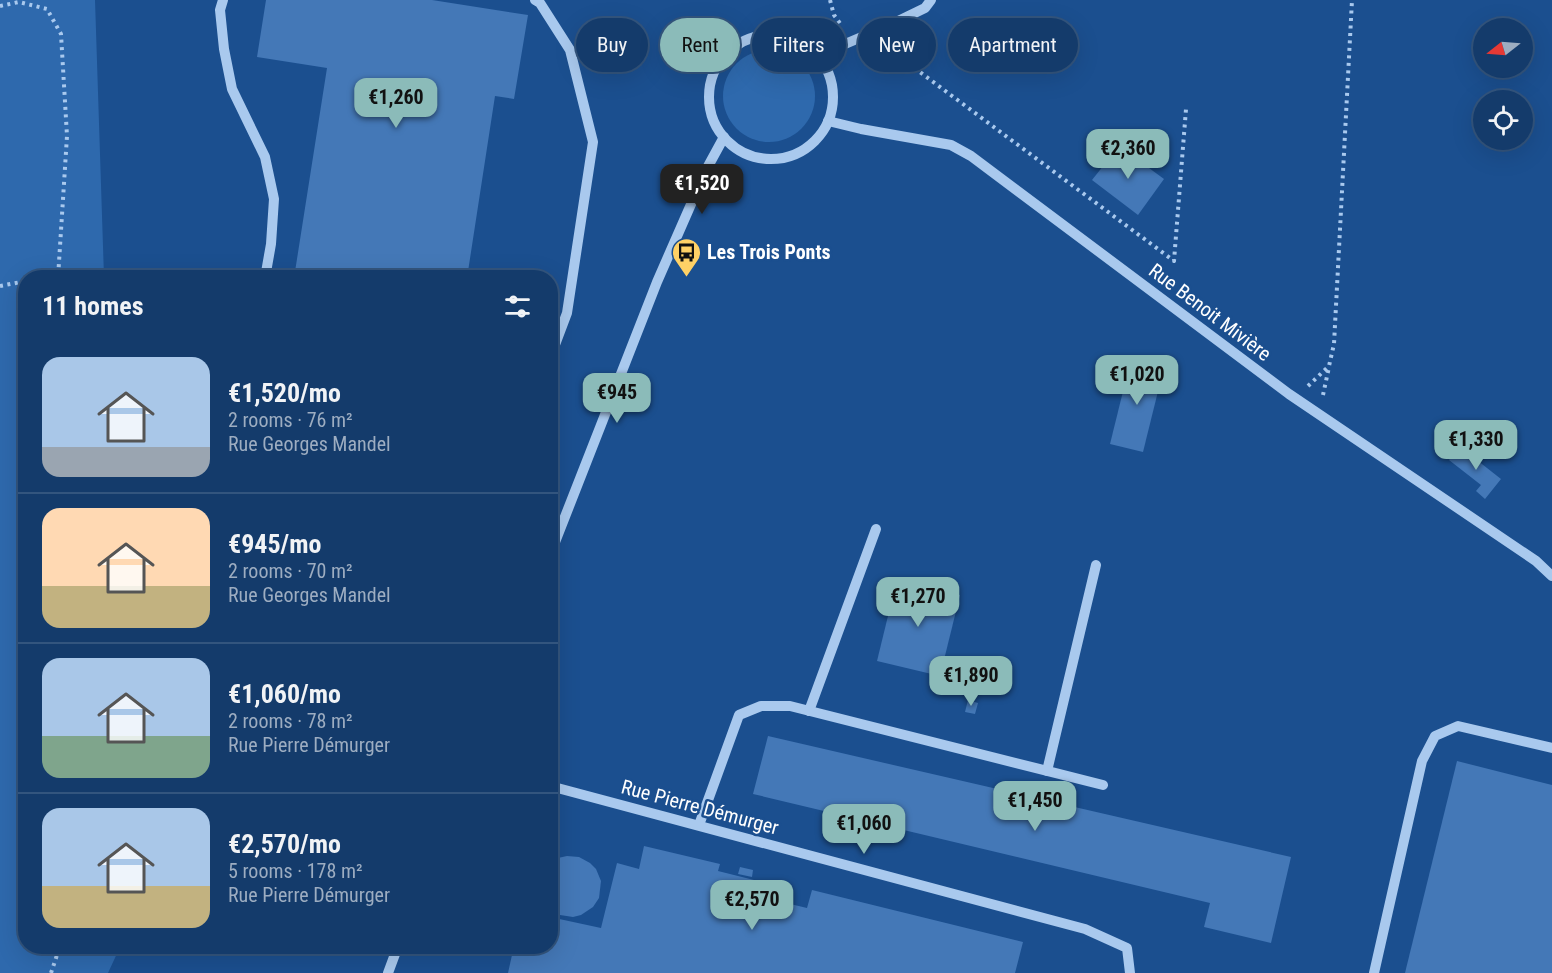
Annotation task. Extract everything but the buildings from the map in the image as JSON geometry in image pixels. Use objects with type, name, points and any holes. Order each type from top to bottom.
[{"type":"street","points":[[223,0],[220,10],[224,49],[232,89],[265,157],[274,199],[266,270]]},
{"type":"street","points":[[535,0],[540,3],[570,50],[593,142],[567,313],[558,337]]},
{"type":"street","points":[[846,44],[924,8],[932,0]]},
{"type":"street","points":[[752,38],[739,43],[723,57],[712,76],[708,98],[713,119],[724,137],[737,149],[746,153],[771,159],[789,156],[805,148],[818,136],[828,121],[832,104],[832,87],[828,72]]},
{"type":"street","name":"Rue Benoit Mivière","points":[[828,121],[951,145],[971,156],[1289,394],[1536,561],[1552,576]]},
{"type":"street","points":[[558,535],[657,282],[706,170],[724,137]]},
{"type":"street","points":[[809,711],[876,529]]},
{"type":"street","points":[[1047,771],[1096,565]]},
{"type":"street","points":[[699,825],[739,715],[761,706],[790,706],[1103,785]]},
{"type":"street","points":[[1374,973],[1422,761],[1435,736],[1458,726],[1552,748]]},
{"type":"street","name":"Rue Pierre Démurger","points":[[558,788],[1085,929],[1127,948],[1130,973]]},
{"type":"street","points":[[388,973],[395,954]]},
{"type":"path","points":[[830,0],[834,15],[852,41],[878,58],[897,55],[1174,261],[1186,109]]},
{"type":"path","points":[[1320,415],[1334,344],[1352,0]]},
{"type":"path","points":[[0,6],[19,2],[47,9],[61,34],[67,136],[58,270]]},
{"type":"path","points":[[0,285],[18,282]]},
{"type":"path","points":[[1289,394],[1304,390],[1329,366]]},
{"type":"path","points":[[51,973],[57,954]]},
{"type":"shaded area","points":[[0,0],[95,0],[104,270],[18,270],[18,954],[117,954],[108,973],[0,973]]},
{"type":"shaded area","points":[[752,54],[752,72],[808,72],[814,87],[814,105],[807,121],[794,134],[778,141],[760,141],[744,134],[731,121],[724,105],[724,87],[730,72],[740,72],[740,61]]},
{"type":"place","name":"Les Trois Ponts","points":[[686,278]]}]
